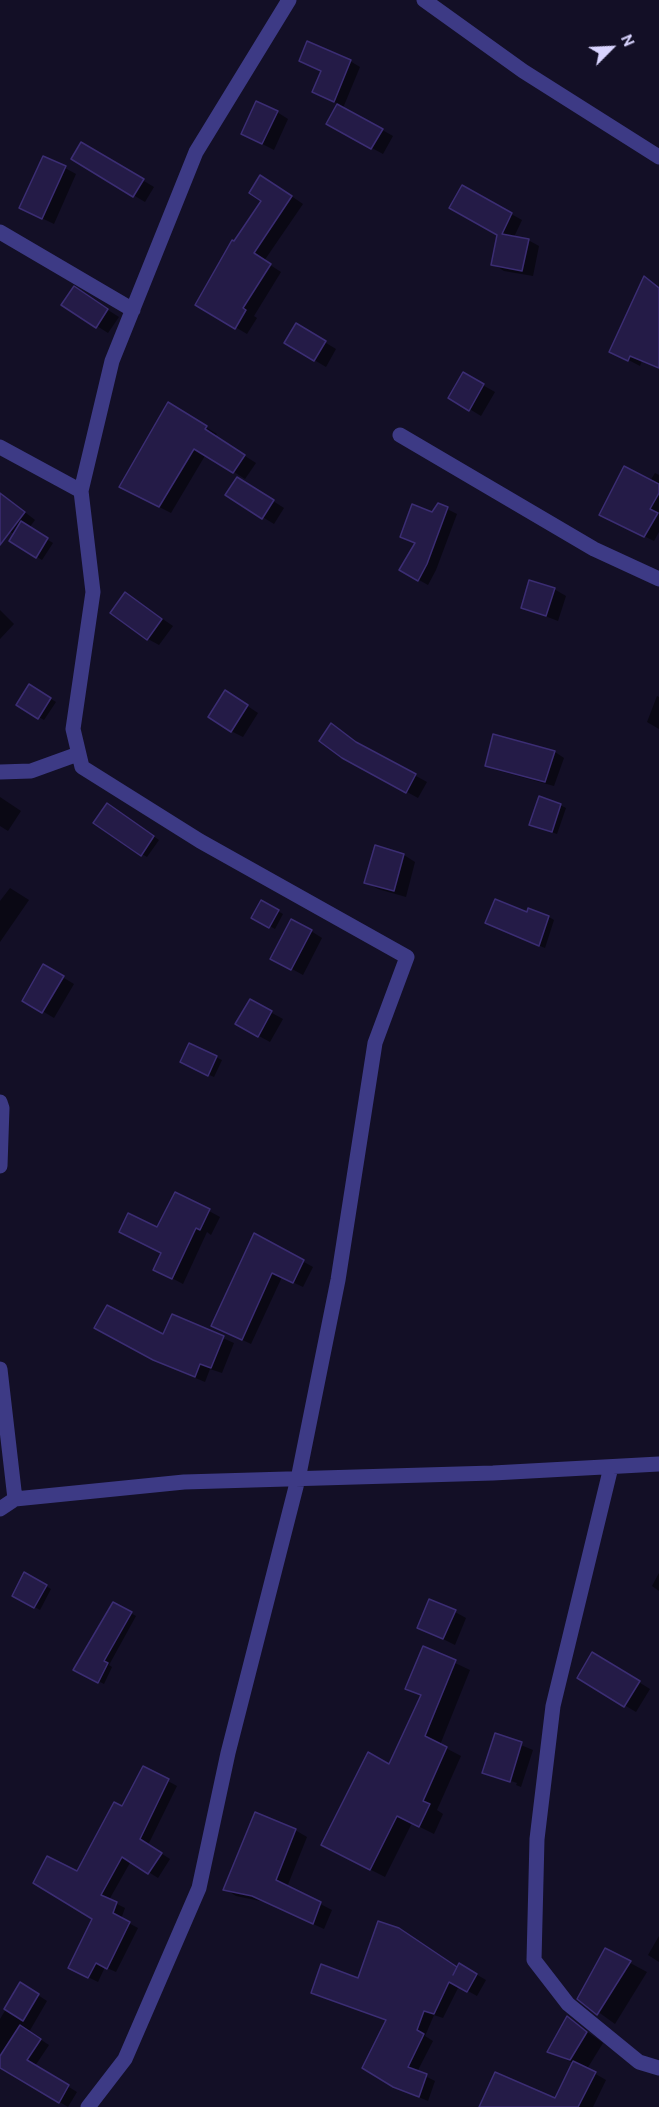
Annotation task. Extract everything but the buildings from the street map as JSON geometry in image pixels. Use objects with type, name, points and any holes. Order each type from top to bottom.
[{"type":"street","points":[[88,2107],[125,2059],[199,1888],[228,1753],[298,1479],[338,1280],[375,1043],[407,957],[200,841],[82,767],[73,729],[93,592],[81,491],[112,361],[196,152],[289,0]]},
{"type":"street","points":[[424,0],[523,71],[659,156]]},
{"type":"street","points":[[0,232],[133,310]]},
{"type":"street","points":[[400,435],[594,549],[659,579]]},
{"type":"street","points":[[0,447],[81,491]]},
{"type":"street","points":[[0,772],[31,771],[78,754]]},
{"type":"street","points":[[0,1101],[0,1166]]},
{"type":"street","points":[[0,1370],[15,1499]]},
{"type":"street","points":[[0,1509],[15,1499],[184,1482],[659,1464]]},
{"type":"street","points":[[611,1467],[553,1706],[537,1839],[534,1960],[568,2004],[639,2062],[659,2068]]}]
